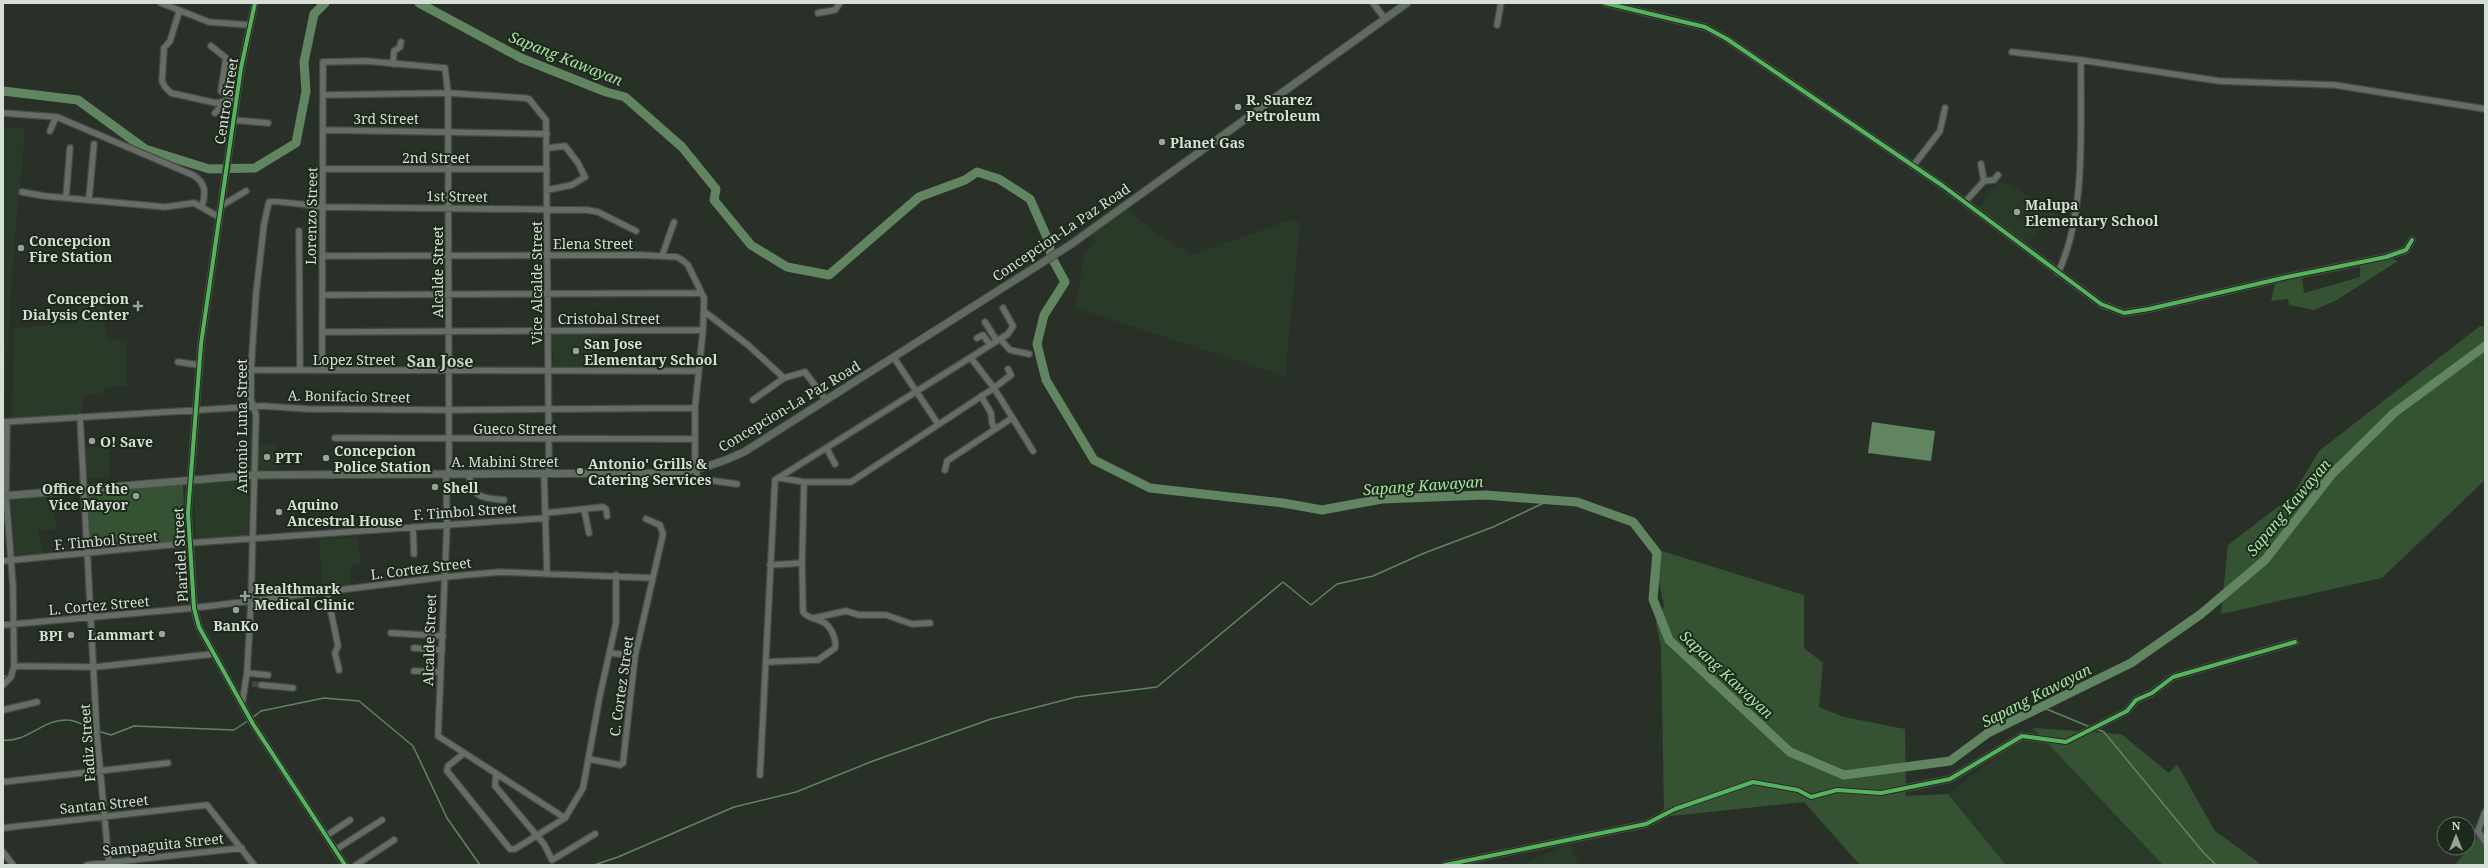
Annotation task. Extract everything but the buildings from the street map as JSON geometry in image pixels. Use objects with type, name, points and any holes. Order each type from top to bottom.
[{"type":"main road","name":"Concepcion-La Paz Road","points":[[719,463],[744,452],[1063,250],[1406,3]]},
{"type":"main road","name":"A. Mabini Street","points":[[5,496],[84,487],[254,475],[674,473],[695,470],[719,463]]},
{"type":"street","points":[[161,3],[179,12],[209,22],[250,25]]},
{"type":"street","name":"Centro Street","points":[[221,204],[234,120],[234,101],[255,3]]},
{"type":"street","points":[[818,13],[835,10],[840,3]]},
{"type":"street","points":[[1373,3],[1385,19]]},
{"type":"street","points":[[1497,25],[1501,3]]},
{"type":"street","points":[[1605,3],[1694,24],[1714,31],[1965,202],[2058,273],[2102,304],[2124,312],[2130,312],[2386,257],[2406,250],[2412,240]]},
{"type":"street","points":[[179,12],[170,40],[164,48],[162,81],[171,93],[216,103],[234,101]]},
{"type":"street","points":[[393,64],[394,51],[400,47],[401,42]]},
{"type":"street","points":[[211,46],[226,58],[221,92],[234,101]]},
{"type":"street","points":[[2012,52],[2081,60],[2219,81],[2341,86],[2485,109]]},
{"type":"street","points":[[2058,273],[2067,254],[2075,223],[2078,193],[2081,60]]},
{"type":"street","name":"Lorenzo Street","points":[[322,370],[324,62],[393,64]]},
{"type":"street","name":"Alcalde Street","points":[[393,64],[444,68],[447,71],[449,294],[447,524],[438,736],[462,754]]},
{"type":"street","points":[[324,95],[448,93]]},
{"type":"street","name":"Vice Alcalde Street","points":[[448,93],[529,99],[546,120],[548,148],[548,440],[546,516],[548,573]]},
{"type":"street","points":[[215,113],[225,102]]},
{"type":"street","points":[[1913,166],[1940,131],[1945,108]]},
{"type":"street","points":[[3,113],[56,117],[198,178],[205,194],[202,206]]},
{"type":"street","points":[[50,131],[56,117]]},
{"type":"street","points":[[234,120],[268,123]]},
{"type":"street","name":"3rd Street","points":[[324,130],[448,131],[547,134]]},
{"type":"street","points":[[89,199],[94,144]]},
{"type":"street","points":[[547,190],[572,185],[585,177],[578,163],[565,146],[548,148]]},
{"type":"street","points":[[66,197],[70,148]]},
{"type":"street","points":[[1981,164],[1984,180]]},
{"type":"street","name":"2nd Street","points":[[324,169],[547,169]]},
{"type":"street","points":[[1965,202],[1984,180],[1994,180],[1998,175]]},
{"type":"street","points":[[221,204],[246,191]]},
{"type":"street","points":[[22,192],[165,207],[194,203],[202,206],[219,217]]},
{"type":"street","name":"1st Street","points":[[274,200],[288,204],[323,207],[448,207],[547,209],[598,212],[636,231]]},
{"type":"street","name":"Antonio Luna Street","points":[[242,704],[249,684],[247,673],[251,602],[254,475],[254,408],[251,399],[251,370],[266,208],[269,202],[274,200]]},
{"type":"street","name":"Plaridel Street","points":[[221,204],[208,283],[189,479],[189,543],[194,608],[199,627],[253,724],[346,865]]},
{"type":"street","points":[[662,256],[674,222]]},
{"type":"street","points":[[299,231],[300,370]]},
{"type":"street","name":"Elena Street","points":[[323,256],[547,255],[677,257],[688,265],[705,302],[703,330],[697,371],[695,408],[695,470]]},
{"type":"street","name":"Cristobal Street","points":[[322,295],[701,293]]},
{"type":"street","points":[[760,776],[775,482],[998,340],[1013,328],[1003,308]]},
{"type":"street","points":[[705,312],[748,345],[784,378]]},
{"type":"street","points":[[986,322],[998,340],[1010,350],[1029,354]]},
{"type":"street","name":"Cristobal Street","points":[[322,332],[449,333],[548,330],[703,330]]},
{"type":"street","points":[[977,338],[983,335],[990,346]]},
{"type":"street","points":[[894,358],[938,424]]},
{"type":"street","points":[[971,358],[994,388],[1033,451]]},
{"type":"street","points":[[178,362],[199,366]]},
{"type":"street","points":[[780,478],[804,482],[851,482],[994,388],[1011,375],[1008,369]]},
{"type":"street","name":"Lopez Street","points":[[251,370],[449,372],[548,370],[697,371]]},
{"type":"street","points":[[753,400],[784,378],[805,372],[826,400]]},
{"type":"street","points":[[981,396],[991,413],[995,429]]},
{"type":"street","name":"A. Bonifacio Street","points":[[5,422],[195,409],[254,408],[263,406],[308,409],[448,410],[695,408]]},
{"type":"street","name":"Fadiz Street","points":[[80,417],[97,736],[109,863]]},
{"type":"street","points":[[945,470],[947,461],[1012,418]]},
{"type":"street","points":[[3,685],[11,677],[14,666],[11,560],[5,496],[5,422]]},
{"type":"street","name":"Gueco Street","points":[[335,438],[448,440],[695,439]]},
{"type":"street","points":[[827,449],[835,464]]},
{"type":"street","points":[[695,470],[699,479],[737,484]]},
{"type":"street","points":[[469,474],[470,483],[475,493],[482,497],[504,500]]},
{"type":"street","points":[[766,662],[818,660],[835,648],[836,640],[827,625],[814,618],[805,616],[803,612],[802,563],[804,482]]},
{"type":"street","name":"F. Timbol Street","points":[[3,561],[88,554],[189,543],[546,516],[605,507],[607,516]]},
{"type":"street","points":[[584,509],[588,533]]},
{"type":"street","name":"C. Cortez Street","points":[[589,759],[620,765],[623,763],[635,656],[663,529],[660,525],[646,519]]},
{"type":"street","points":[[413,527],[414,554]]},
{"type":"street","points":[[770,565],[802,563]]},
{"type":"street","name":"L. Cortez Street","points":[[3,625],[194,608],[444,577],[509,572],[616,575],[652,578]]},
{"type":"street","points":[[565,818],[462,754],[448,766],[447,772],[510,849],[516,849],[565,818],[582,792],[589,759],[600,695],[616,623],[616,575]]},
{"type":"street","points":[[327,592],[338,646],[335,653],[339,670]]},
{"type":"street","points":[[814,618],[846,610],[859,615],[886,615],[912,624],[930,624]]},
{"type":"street","points":[[391,633],[443,636]]},
{"type":"street","points":[[1445,865],[1646,824],[1674,809],[1753,782],[1798,790],[1811,797],[1837,790],[1881,793],[1928,784],[1954,777],[2022,736],[2066,742],[2127,711],[2136,700],[2152,693],[2173,677],[2295,642]]},
{"type":"street","points":[[414,648],[442,650]]},
{"type":"street","points":[[610,653],[635,656]]},
{"type":"street","points":[[14,666],[94,668],[213,654]]},
{"type":"street","points":[[414,671],[440,672]]},
{"type":"street","points":[[247,673],[268,675]]},
{"type":"street","points":[[261,685],[293,688]]},
{"type":"street","points":[[3,710],[38,702]]},
{"type":"street","points":[[3,782],[168,763]]},
{"type":"street","points":[[496,775],[496,786],[547,847],[552,860],[595,834]]},
{"type":"street","name":"Santan Street","points":[[3,828],[207,805],[242,848]]},
{"type":"street","points":[[2485,812],[2478,831],[2485,842]]},
{"type":"street","points":[[326,836],[350,820]]},
{"type":"street","points":[[335,850],[382,820]]},
{"type":"street","points":[[356,865],[394,840]]},
{"type":"street","points":[[242,848],[254,865]]},
{"type":"street","name":"Sampaguita Street","points":[[87,865],[242,848]]},
{"type":"street","points":[[3,852],[13,865]]},
{"type":"shaded area","points":[[3,128],[24,128],[25,132],[14,247],[3,416]]},
{"type":"shaded area","name":"Malupa Elementary School","points":[[1998,181],[2013,186],[2057,215],[2024,244],[1978,209]]},
{"type":"shaded area","points":[[1127,209],[1155,232],[1192,255],[1292,219],[1300,223],[1285,376],[1075,308],[1085,251],[1097,243],[1090,234]]},
{"type":"shaded area","points":[[2389,258],[2398,261],[2335,301],[2314,310],[2289,305],[2288,299],[2271,301],[2275,284],[2302,278],[2304,293],[2360,277],[2360,265]]},
{"type":"shaded area","points":[[79,291],[103,293],[106,339],[127,340],[127,386],[104,388],[103,395],[84,394],[82,413],[12,418],[14,328],[78,323]]},
{"type":"shaded area","points":[[2480,326],[2485,326],[2485,480],[2382,578],[2221,614],[2228,545],[2292,496],[2319,451]]},
{"type":"shaded area","name":"San Jose Elementary School","points":[[552,334],[598,334],[599,367],[553,368]]},
{"type":"shaded area","points":[[1872,422],[1935,431],[1931,461],[1868,453]]},
{"type":"shaded area","name":"PTT","points":[[258,444],[275,444],[276,469],[258,469]]},
{"type":"shaded area","points":[[83,447],[109,447],[109,478],[85,479]]},
{"type":"shaded area","points":[[250,481],[248,535],[196,540],[194,484]]},
{"type":"shaded area","points":[[183,485],[185,540],[91,551],[86,493]]},
{"type":"shaded area","points":[[61,496],[62,508],[55,509],[56,529],[37,530],[43,554],[14,556],[11,499]]},
{"type":"shaded area","points":[[358,537],[361,564],[350,566],[351,585],[323,587],[319,539]]},
{"type":"shaded area","points":[[1652,548],[1804,595],[1804,648],[1823,663],[1819,707],[1844,717],[1905,729],[1906,796],[1948,794],[2006,865],[1860,865],[1804,802],[1653,818],[1664,809],[1661,646],[1656,623],[1664,606]]},
{"type":"shaded area","points":[[2033,728],[2163,865],[2006,865],[1948,794]]},
{"type":"shaded area","points":[[2033,728],[2121,734],[2169,773],[2177,764],[2215,831],[2262,865],[2163,865]]},
{"type":"shaded area","points":[[2485,828],[2485,865],[2455,865],[2462,856],[2476,856],[2476,839]]},
{"type":"shaded area","points":[[1569,844],[1579,865],[1520,865]]},
{"type":"waterway","name":"Sapang Kawayan","points":[[3,91],[78,100],[145,149],[209,169],[255,168],[296,143],[306,91],[304,62],[314,14],[325,3]]},
{"type":"waterway","name":"Sapang Kawayan","points":[[419,3],[521,58],[606,92],[625,97],[682,147],[716,189],[714,200],[751,245],[787,267],[829,275],[919,197],[965,180],[977,172],[999,179],[1030,199],[1049,242],[1051,256],[1065,282],[1044,315],[1037,344],[1046,380],[1094,460],[1150,488],[1283,503],[1322,510],[1382,499],[1485,495],[1577,502],[1633,522],[1657,553],[1653,599],[1669,640],[1790,752],[1844,775],[1950,761],[1988,733],[2131,663],[2201,614],[2265,560],[2332,474],[2394,413],[2485,346]]},
{"type":"waterway","points":[[594,865],[618,857],[734,807],[796,792],[873,761],[991,719],[1076,697],[1157,687],[1283,582],[1311,605],[1337,584],[1373,576],[1422,554],[1493,527],[1550,500]]},
{"type":"waterway","points":[[252,718],[261,711],[324,698],[359,701],[413,746],[447,818],[480,865]]},
{"type":"waterway","points":[[2044,708],[2090,727]]},
{"type":"waterway","points":[[3,740],[20,738],[43,726],[59,720],[74,721],[94,730]]},
{"type":"waterway","points":[[98,731],[111,735],[134,726],[234,730],[249,720]]},
{"type":"waterway","points":[[2096,729],[2104,732],[2203,852],[2216,865]]},
{"type":"tunnel","points":[[252,684],[261,685]]},
{"type":"cycle path","points":[[255,3],[241,68],[201,344],[188,513],[194,608],[199,627],[253,724],[345,865]]},
{"type":"cycle path","points":[[1605,3],[1705,27],[1727,39],[1943,186],[2101,304],[2124,313],[2149,309],[2287,277],[2386,257],[2406,250],[2412,240]]},
{"type":"cycle path","points":[[1445,865],[1646,824],[1675,809],[1753,782],[1798,790],[1811,797],[1837,790],[1881,793],[1950,779],[2022,736],[2066,742],[2127,711],[2136,700],[2152,693],[2173,677],[2295,642]]},
{"type":"place","name":"R. Suarez Petroleum","points":[[1238,107]]},
{"type":"place","name":"Planet Gas","points":[[1162,142]]},
{"type":"place","name":"Malupa Elementary School","points":[[2017,212]]},
{"type":"place","name":"Concepcion Fire Station","points":[[21,248]]},
{"type":"place","name":"Concepcion Dialysis Center","points":[[138,306]]},
{"type":"place","name":"San Jose Elementary School","points":[[576,351]]},
{"type":"place","name":"O! Save","points":[[92,441]]},
{"type":"place","name":"PTT","points":[[267,457]]},
{"type":"place","name":"Concepcion Police Station","points":[[326,458]]},
{"type":"place","name":"Antonio' Grills & Catering Services","points":[[580,471]]},
{"type":"place","name":"Shell","points":[[435,487]]},
{"type":"place","name":"Office of the Vice Mayor","points":[[136,496]]},
{"type":"place","name":"Aquino Ancestral House","points":[[279,512]]},
{"type":"place","name":"Healthmark Medical Clinic","points":[[245,596]]},
{"type":"place","name":"BanKo","points":[[236,610]]},
{"type":"place","name":"Lammart","points":[[162,634]]},
{"type":"place","name":"BPI","points":[[71,635]]},
{"type":"district","name":"San Jose","points":[[440,361]]}]
